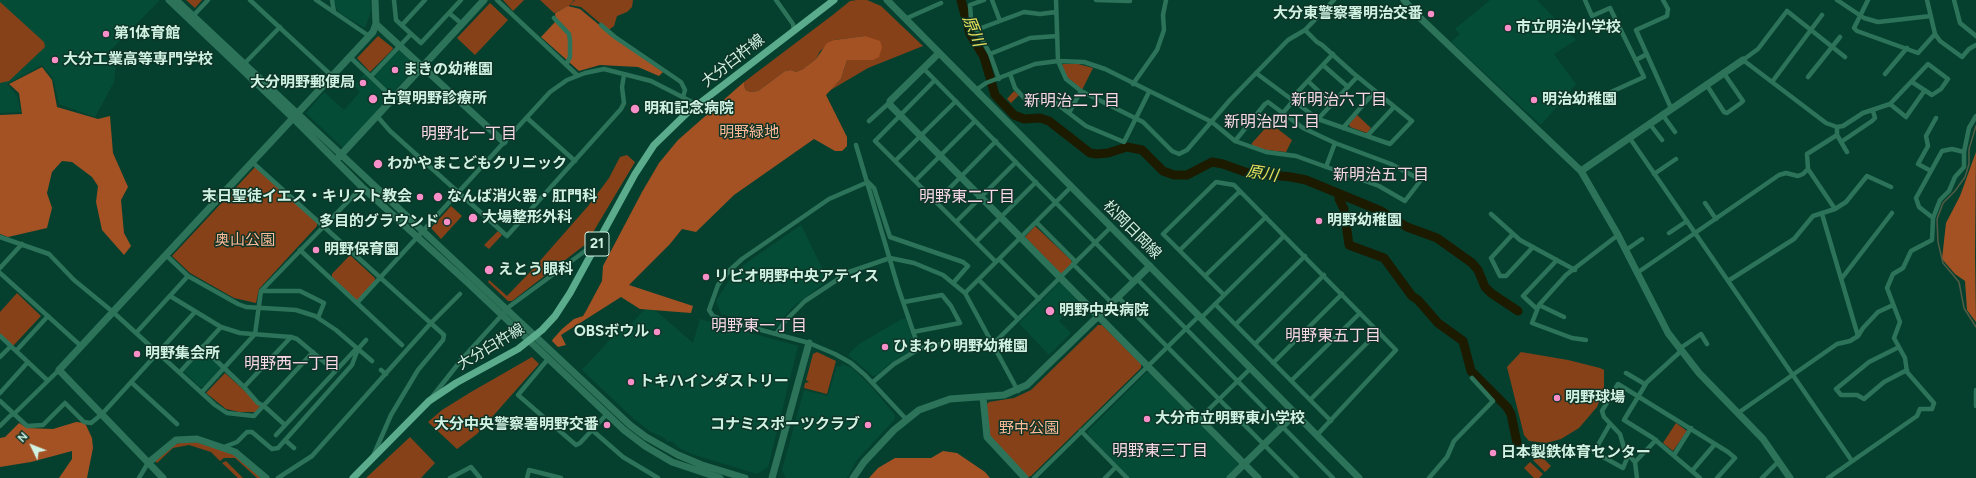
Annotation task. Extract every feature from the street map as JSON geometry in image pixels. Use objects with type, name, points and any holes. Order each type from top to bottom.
[{"type":"main road","name":"大分臼杵線","points":[[353,478],[429,401],[456,383],[518,349],[536,335],[565,302],[635,174],[654,145],[682,117],[834,0]]},
{"type":"street","points":[[169,0],[191,18],[295,115],[341,154],[504,312],[525,337],[539,346],[646,437],[678,455],[733,476],[745,478]]},
{"type":"street","points":[[176,0],[191,18]]},
{"type":"street","points":[[191,18],[208,0]]},
{"type":"street","points":[[250,0],[332,76]]},
{"type":"street","points":[[316,0],[369,36]]},
{"type":"street","points":[[332,0],[334,12]]},
{"type":"street","points":[[0,426],[59,370],[369,36],[376,24],[375,0]]},
{"type":"street","points":[[394,0],[396,20],[421,43],[460,0]]},
{"type":"street","points":[[402,25],[425,0]]},
{"type":"street","points":[[335,161],[484,0]]},
{"type":"street","points":[[497,0],[577,75]]},
{"type":"street","points":[[776,0],[793,24],[794,31]]},
{"type":"street","points":[[820,11],[840,0]]},
{"type":"street","points":[[984,0],[970,5],[971,19],[990,54],[998,79]]},
{"type":"street","points":[[992,0],[1000,21]]},
{"type":"street","points":[[1056,0],[1058,61],[1066,79],[1080,91],[1136,118],[1148,126],[1174,152],[1179,154],[1187,150],[1256,73],[1288,40],[1305,30],[1334,0]]},
{"type":"street","points":[[1096,0],[1130,1]]},
{"type":"street","points":[[1133,84],[1157,50],[1164,30],[1163,15],[1166,0]]},
{"type":"street","points":[[1404,0],[1420,18],[1581,171],[1618,235],[1668,334],[1680,350],[1763,439],[1790,478]]},
{"type":"street","points":[[1585,0],[1592,16],[1610,8],[1644,77],[1611,92]]},
{"type":"street","points":[[1663,0],[1668,9],[1667,16],[1636,30],[1671,108]]},
{"type":"street","points":[[1837,0],[1864,18],[1882,22],[1931,16]]},
{"type":"street","points":[[1868,0],[1854,28],[1918,53],[1935,34]]},
{"type":"street","points":[[1927,0],[1935,34],[1940,41],[1962,57],[1969,49],[1976,45]]},
{"type":"street","points":[[1954,0],[1960,23],[1976,36]]},
{"type":"street","name":"松岡日岡線","points":[[888,1],[1359,478]]},
{"type":"street","points":[[905,19],[941,3]]},
{"type":"street","points":[[1581,171],[1758,49],[1787,11],[1845,57]]},
{"type":"street","points":[[976,30],[1024,12],[1040,14],[1056,12]]},
{"type":"street","points":[[449,13],[462,24]]},
{"type":"street","points":[[1772,82],[1822,15]]},
{"type":"street","points":[[554,18],[569,34],[570,54],[566,65]]},
{"type":"street","points":[[376,24],[504,142]]},
{"type":"street","points":[[601,25],[615,37],[681,82],[685,90],[683,97]]},
{"type":"street","points":[[242,66],[280,27]]},
{"type":"street","points":[[1256,73],[1318,119],[1390,144],[1412,121],[1357,77],[1333,54],[1308,35],[1305,30]]},
{"type":"street","points":[[371,76],[411,34]]},
{"type":"street","points":[[990,54],[1030,38],[1057,36]]},
{"type":"street","points":[[1808,77],[1840,37]]},
{"type":"street","points":[[1885,74],[1907,48]]},
{"type":"street","points":[[869,121],[939,53]]},
{"type":"street","points":[[1283,113],[1308,81],[1333,54]]},
{"type":"street","points":[[1636,60],[1647,54]]},
{"type":"street","points":[[350,57],[393,98]]},
{"type":"street","points":[[1742,60],[1826,124],[1837,127],[1843,126],[1863,113],[1873,111],[1890,104],[1928,64],[1948,79],[1941,88],[1932,95],[1912,82]]},
{"type":"street","points":[[976,90],[986,83],[1034,64],[1058,61],[1084,62],[1105,69],[1212,122],[1235,141],[1266,152],[1296,156],[1379,186],[1406,201],[1421,180],[1391,164],[1335,143],[1303,128],[1268,102],[1235,141]]},
{"type":"street","points":[[1323,65],[1348,87]]},
{"type":"street","points":[[357,303],[554,89],[577,75],[604,69],[651,81],[698,105]]},
{"type":"street","points":[[924,69],[1096,242],[1186,329],[1333,478]]},
{"type":"street","points":[[1706,84],[1724,112],[1727,113],[1732,110],[1743,101],[1724,72]]},
{"type":"street","points":[[1010,74],[1015,88],[1025,99],[1051,101],[1086,126],[1124,142],[1149,92]]},
{"type":"street","points":[[376,116],[382,124],[507,236],[623,106],[624,99],[622,87],[624,75]]},
{"type":"street","points":[[1318,119],[1357,77]]},
{"type":"street","points":[[935,80],[875,141],[976,242],[1038,299]]},
{"type":"street","points":[[1308,81],[1332,104]]},
{"type":"street","points":[[1890,104],[1906,116],[1925,90]]},
{"type":"street","points":[[1068,113],[1080,91]]},
{"type":"street","points":[[1342,128],[1375,91]]},
{"type":"street","points":[[896,162],[956,101]]},
{"type":"street","points":[[889,103],[980,198],[1258,478]]},
{"type":"street","points":[[1367,136],[1394,107]]},
{"type":"street","points":[[1841,142],[1872,121],[1875,118],[1873,111]]},
{"type":"street","points":[[1662,114],[1675,132]]},
{"type":"street","points":[[295,115],[335,161],[362,187],[417,237],[504,312],[531,333],[548,359],[624,430],[676,464],[701,475],[720,478]]},
{"type":"street","points":[[1828,478],[1916,416],[1920,409],[1932,409],[1934,403],[1907,370],[1905,358],[1894,338],[1900,322],[1887,288],[1893,274],[1902,268],[1914,248],[1932,240],[1933,218],[1940,200],[1949,190],[1955,177],[1964,168],[1964,152],[1969,128],[1976,116]]},
{"type":"street","points":[[527,118],[575,161]]},
{"type":"street","points":[[1931,171],[1918,164],[1928,146],[1926,136],[1936,118]]},
{"type":"street","points":[[915,181],[975,121]]},
{"type":"street","points":[[1649,123],[1662,140]]},
{"type":"street","points":[[1837,127],[1837,135],[1847,152]]},
{"type":"street","points":[[1835,208],[1808,169],[1808,154],[1837,135]]},
{"type":"street","points":[[1629,137],[1852,461]]},
{"type":"street","points":[[936,202],[996,141]]},
{"type":"street","points":[[1326,167],[1335,143]]},
{"type":"street","points":[[856,145],[919,349]]},
{"type":"street","points":[[1933,218],[1919,207],[1916,198],[1942,151],[1952,149],[1964,152]]},
{"type":"street","points":[[1654,174],[1676,159]]},
{"type":"street","points":[[252,162],[380,279],[444,335],[443,340],[418,370],[391,415],[372,458]]},
{"type":"street","points":[[956,222],[1016,162]]},
{"type":"street","points":[[1637,273],[1696,234],[1782,173],[1798,176],[1803,174],[1808,169]]},
{"type":"street","points":[[1728,280],[1773,251],[1786,246],[1794,240],[1810,218],[1822,214],[1846,202],[1867,176],[1891,187]]},
{"type":"street","points":[[868,182],[874,188],[890,237],[963,262],[968,266],[954,282]]},
{"type":"street","points":[[868,182],[843,192],[816,208],[742,259],[730,270],[718,285],[709,309],[712,314],[721,319],[809,343],[844,358],[874,382],[906,419]]},
{"type":"street","points":[[976,242],[1036,182]]},
{"type":"street","points":[[1224,295],[1163,234],[1216,182],[1234,185],[1395,348],[1394,353],[1317,435]]},
{"type":"street","points":[[202,392],[255,334],[261,291],[320,228],[324,227],[362,187]]},
{"type":"street","points":[[966,293],[1072,187]]},
{"type":"street","points":[[1180,250],[1240,191]]},
{"type":"street","points":[[1705,203],[1716,219]]},
{"type":"street","points":[[1842,278],[1892,213]]},
{"type":"street","points":[[1491,214],[1513,234],[1575,270]]},
{"type":"street","points":[[1822,214],[1858,336]]},
{"type":"street","points":[[1205,276],[1266,217]]},
{"type":"street","points":[[1669,233],[1687,221]]},
{"type":"street","points":[[1036,222],[1112,303]]},
{"type":"street","points":[[874,382],[894,364],[919,349],[950,342],[993,344],[1111,227]]},
{"type":"street","points":[[1513,234],[1492,258],[1500,276],[1506,276],[1533,247]]},
{"type":"street","points":[[1586,340],[1572,338],[1532,323],[1538,307],[1566,275],[1575,270],[1618,235]]},
{"type":"street","points":[[1034,478],[1186,329],[1216,304],[1284,236]]},
{"type":"street","points":[[0,237],[49,254],[74,280],[113,312],[220,409],[233,415],[254,416],[313,352]]},
{"type":"street","points":[[1626,250],[1642,238]]},
{"type":"street","points":[[429,401],[448,374],[504,312],[598,243]]},
{"type":"street","points":[[0,268],[22,244]]},
{"type":"street","points":[[300,250],[402,345]]},
{"type":"street","points":[[166,255],[188,276],[238,304],[246,307],[296,310],[318,318],[336,330],[372,361]]},
{"type":"street","points":[[1236,324],[1305,256]]},
{"type":"street","points":[[776,334],[785,320],[798,307],[831,283],[857,269],[890,258],[931,269],[954,282],[966,293],[1018,391]]},
{"type":"street","points":[[1557,260],[1523,296],[1538,307],[1564,316]]},
{"type":"street","points":[[853,478],[869,456],[906,419],[919,410],[950,399],[1004,395],[1018,391],[1036,379],[1150,266]]},
{"type":"street","points":[[0,273],[30,302],[81,346]]},
{"type":"street","points":[[1255,344],[1324,275]]},
{"type":"street","points":[[136,333],[188,276]]},
{"type":"street","points":[[979,280],[1018,319]]},
{"type":"street","points":[[261,291],[300,291],[324,303],[318,318]]},
{"type":"street","points":[[278,478],[312,456],[430,324],[460,294]]},
{"type":"street","points":[[1273,363],[1342,294]]},
{"type":"street","points":[[904,302],[942,295],[951,306],[960,323],[913,332]]},
{"type":"street","points":[[170,296],[221,327],[240,333],[291,337],[301,342],[335,371]]},
{"type":"street","points":[[1118,297],[1297,478]]},
{"type":"street","points":[[1216,304],[1331,421]]},
{"type":"street","points":[[1738,413],[1837,344],[1850,341],[1858,336],[1863,328],[1878,312],[1893,305]]},
{"type":"street","points":[[0,401],[27,426],[43,425],[65,403],[84,422],[91,423],[102,414],[195,312]]},
{"type":"street","points":[[1291,381],[1360,313]]},
{"type":"street","points":[[16,351],[48,316]]},
{"type":"street","points":[[180,372],[221,327]]},
{"type":"street","points":[[1310,400],[1379,332]]},
{"type":"street","points":[[1700,478],[1656,440],[1624,420],[1647,382],[1680,350],[1701,334],[1707,344]]},
{"type":"street","points":[[0,336],[47,380]]},
{"type":"street","points":[[244,387],[291,337]]},
{"type":"street","points":[[276,435],[366,340]]},
{"type":"street","points":[[772,478],[809,343]]},
{"type":"street","points":[[0,357],[11,346]]},
{"type":"street","points":[[1899,346],[1869,362],[1836,389],[1841,395],[1857,395],[1864,399],[1884,382],[1907,370]]},
{"type":"street","points":[[202,347],[244,387],[258,403],[264,406],[285,425]]},
{"type":"street","points":[[224,447],[237,442],[247,432],[252,432],[272,449],[278,448],[352,365],[357,349]]},
{"type":"street","points":[[548,359],[518,395],[574,444],[580,444],[607,414]]},
{"type":"street","points":[[0,393],[28,362]]},
{"type":"street","points":[[1199,419],[1251,368]]},
{"type":"street","points":[[59,370],[163,478]]},
{"type":"street","points":[[381,370],[386,374]]},
{"type":"street","points":[[1626,373],[1643,383]]},
{"type":"street","points":[[1429,478],[1447,457],[1454,441],[1493,401],[1472,378]]},
{"type":"street","points":[[131,382],[177,424]]},
{"type":"street","points":[[1637,478],[1635,462],[1628,456],[1622,444],[1620,434],[1604,417],[1602,411],[1618,384],[1691,428],[1735,458],[1717,478]]},
{"type":"street","points":[[1976,390],[1976,406]]},
{"type":"street","points":[[983,397],[986,437],[1025,478]]},
{"type":"street","points":[[1230,478],[1291,418]]},
{"type":"street","points":[[1610,424],[1594,452],[1623,468],[1628,456]]},
{"type":"street","points":[[1674,455],[1691,428]]},
{"type":"street","points":[[592,430],[623,457],[658,478]]},
{"type":"street","points":[[1081,431],[1127,478]]},
{"type":"street","points":[[139,478],[148,463],[171,443],[182,439],[197,439],[224,447],[242,456],[266,478]]},
{"type":"street","points":[[285,440],[294,448]]},
{"type":"street","points":[[1635,462],[1656,440]]},
{"type":"street","points":[[1692,471],[1715,444]]},
{"type":"street","points":[[1762,478],[1778,461]]},
{"type":"street","points":[[450,478],[471,467],[480,478]]},
{"type":"street","points":[[1105,478],[1116,467]]},
{"type":"street","points":[[528,478],[529,470],[561,478]]},
{"type":"shaded area","name":"大分工業高等専門学校","points":[[0,0],[159,1],[105,56],[116,66],[114,82],[95,117],[59,104],[53,78],[42,65],[7,84],[17,96],[21,112],[0,113]]},
{"type":"shaded area","points":[[334,0],[370,0],[371,11],[365,28],[338,12]]},
{"type":"shaded area","points":[[1490,0],[1537,0],[1576,40],[1554,54],[1576,84],[1541,125],[1451,42],[1460,34],[1455,29]]},
{"type":"shaded area","name":"まきの幼稚園","points":[[399,49],[415,64],[416,67],[393,92],[391,92],[375,77],[374,74]]},
{"type":"shaded area","points":[[364,74],[388,96],[388,99],[343,148],[306,113],[324,92],[344,110],[360,92],[354,85]]},
{"type":"shaded area","points":[[801,225],[828,280],[792,308],[774,329],[721,314],[716,301],[730,279],[742,266]]},
{"type":"shaded area","name":"明野中央病院","points":[[1059,283],[1061,283],[1078,301],[1059,321],[1071,333],[1049,355],[1019,323]]},
{"type":"shaded area","points":[[649,305],[693,343],[700,319],[798,346],[768,467],[757,474],[692,454],[679,448],[672,441],[667,442],[665,438],[651,432],[634,419],[582,370],[618,331],[630,325]]},
{"type":"shaded area","name":"ひまわり明野幼稚園","points":[[902,319],[906,319],[914,344],[913,349],[890,363],[877,375],[873,376],[848,355],[859,344]]},
{"type":"shaded area","points":[[203,349],[222,366],[203,387],[200,387],[184,372]]},
{"type":"shaded area","points":[[842,364],[852,368],[870,385],[895,415],[895,419],[857,460],[847,478],[786,478],[782,470],[804,390],[828,396],[837,366],[841,367]]},
{"type":"shaded area","name":"大分市立明野東小学校","points":[[1146,373],[1149,373],[1238,463],[1238,467],[1226,478],[1130,478],[1088,434],[1088,431]]},
{"type":"green space","points":[[186,0],[202,0],[195,8]]},
{"type":"green space","points":[[503,0],[524,0],[513,11]]},
{"type":"green space","points":[[540,0],[574,0],[569,6],[554,13]]},
{"type":"green space","points":[[575,0],[633,0],[632,7],[627,12],[617,16],[614,26],[607,29],[581,7],[570,5]]},
{"type":"green space","points":[[867,0],[881,6],[923,46],[868,68],[829,91],[841,79],[847,60],[873,60],[865,36],[834,40],[820,51],[816,59],[803,69],[796,72],[791,70],[785,71],[758,91],[750,92],[746,90],[744,82],[850,1]]},
{"type":"green space","points":[[0,2],[44,42],[45,47],[9,81],[0,83]]},
{"type":"green space","points":[[490,3],[508,20],[475,55],[457,38]]},
{"type":"green space","points":[[568,6],[580,9],[615,38],[663,72],[659,76],[638,67],[600,65],[579,71],[541,37],[556,21],[555,13]]},
{"type":"green space","points":[[378,36],[393,48],[370,72],[357,58]]},
{"type":"green space","name":"明野緑地","points":[[865,36],[880,41],[882,47],[879,57],[873,60],[847,60],[841,79],[826,95],[847,137],[847,146],[842,151],[835,151],[814,139],[734,195],[696,232],[682,229],[670,244],[629,285],[693,306],[691,313],[640,309],[621,297],[561,335],[566,345],[558,347],[552,341],[562,329],[574,319],[583,316],[602,281],[603,266],[642,192],[659,163],[678,140],[744,82],[746,90],[750,92],[758,91],[785,71],[791,70],[796,72],[803,69],[816,59],[827,43],[834,40]]},
{"type":"green space","points":[[1078,64],[1093,68],[1082,90],[1066,76],[1062,65]]},
{"type":"green space","points":[[42,67],[52,80],[57,107],[98,119],[110,116],[113,153],[128,187],[121,200],[124,233],[131,246],[124,255],[102,230],[96,202],[98,186],[92,177],[72,162],[62,161],[52,172],[47,193],[52,208],[47,228],[8,237],[0,234],[0,115],[22,114],[19,93],[9,84]]},
{"type":"green space","points":[[1014,91],[1019,95],[1011,103],[1007,99]]},
{"type":"green space","points":[[1357,115],[1371,128],[1367,133],[1350,127],[1349,124]]},
{"type":"green space","points":[[1270,123],[1292,140],[1286,152],[1266,150],[1252,146],[1252,143]]},
{"type":"green space","points":[[1976,152],[1976,322],[1967,310],[1965,281],[1955,274],[1942,259],[1946,223],[1960,196]]},
{"type":"green space","points":[[627,155],[635,162],[586,244],[512,301],[508,301],[488,282],[489,280],[507,296],[589,205],[609,178],[620,157]]},
{"type":"green space","name":"奥山公園","points":[[256,166],[317,222],[317,226],[259,289],[256,303],[234,298],[190,273],[172,256]]},
{"type":"green space","name":"多目的グラウンド","points":[[451,206],[462,216],[441,239],[431,228]]},
{"type":"green space","points":[[1035,226],[1071,260],[1072,263],[1061,274],[1025,237]]},
{"type":"green space","points":[[498,231],[502,235],[489,249],[484,245]]},
{"type":"green space","points":[[350,255],[375,278],[375,283],[357,301],[332,277],[332,274]]},
{"type":"green space","points":[[17,293],[41,316],[13,346],[0,334],[0,312]]},
{"type":"green space","name":"野中公園","points":[[1098,325],[1102,325],[1141,364],[1141,368],[1031,476],[1028,477],[990,438],[986,405],[989,402],[1014,398],[1031,390]]},
{"type":"green space","points":[[817,352],[836,361],[827,394],[804,388],[805,383],[809,382],[806,380],[813,354]]},
{"type":"green space","name":"明野球場","points":[[1521,352],[1568,360],[1604,370],[1604,388],[1597,407],[1579,428],[1561,439],[1546,443],[1529,441],[1524,435],[1507,367]]},
{"type":"green space","points":[[532,357],[539,364],[477,434],[457,449],[428,422],[442,410]]},
{"type":"green space","points":[[225,373],[258,403],[260,407],[256,412],[239,412],[226,409],[206,393]]},
{"type":"green space","points":[[76,422],[85,423],[92,438],[93,448],[87,478],[59,478],[72,459],[72,451],[31,462],[0,467],[0,438],[5,437],[19,423],[27,428],[53,429]]},
{"type":"green space","points":[[1676,423],[1687,431],[1673,451],[1663,443]]},
{"type":"green space","points":[[410,437],[435,463],[421,478],[366,478]]},
{"type":"green space","points":[[196,442],[234,454],[261,478],[257,478],[235,458],[224,458],[220,461],[211,452],[189,445],[173,448],[157,463],[155,461],[174,445],[179,443]]},
{"type":"green space","points":[[943,451],[957,453],[985,472],[990,478],[869,478],[878,468],[895,458],[931,458]]},
{"type":"green space","points":[[1539,454],[1551,466],[1545,472],[1533,460]]},
{"type":"green space","points":[[226,461],[243,478],[238,478],[222,463]]},
{"type":"green space","points":[[1530,462],[1543,474],[1539,478],[1534,478],[1524,468]]},
{"type":"waterway","name":"原川","points":[[961,0],[970,34],[984,57],[995,95],[1014,115],[1024,119],[1040,118],[1049,121],[1090,153],[1108,153],[1127,147],[1142,150],[1163,171],[1174,175],[1187,175],[1212,162],[1223,164],[1245,172],[1306,180],[1381,211],[1407,227],[1437,238],[1472,263],[1478,270],[1485,287],[1491,293],[1518,311]]},
{"type":"waterway","points":[[1976,126],[1969,149],[1969,164],[1965,177],[1955,191],[1943,203],[1937,219],[1938,242],[1943,263],[1959,282],[1964,308],[1976,327]]},
{"type":"waterway","name":"原川","points":[[1339,194],[1339,199],[1344,209],[1349,245],[1384,258],[1412,296],[1418,300],[1438,323],[1463,341],[1471,371],[1507,407],[1511,414],[1517,443]]},
{"type":"place","name":"大分東警察署明治交番","points":[[1431,14]]},
{"type":"place","name":"市立明治小学校","points":[[1508,28]]},
{"type":"place","name":"第1体育館","points":[[106,34]]},
{"type":"place","name":"大分工業高等専門学校","points":[[55,60]]},
{"type":"place","name":"まきの幼稚園","points":[[395,70]]},
{"type":"place","name":"大分明野郵便局","points":[[363,83]]},
{"type":"place","name":"古賀明野診療所","points":[[373,99]]},
{"type":"place","name":"明治幼稚園","points":[[1534,100]]},
{"type":"place","name":"明和記念病院","points":[[635,109]]},
{"type":"place","name":"わかやまこどもクリニック","points":[[378,164]]},
{"type":"place","name":"末日聖徒イエス・キリスト教会","points":[[420,197]]},
{"type":"place","name":"なんば消火器・肛門科","points":[[438,197]]},
{"type":"place","name":"大場整形外科","points":[[473,218]]},
{"type":"place","name":"明野幼稚園","points":[[1319,221]]},
{"type":"place","name":"多目的グラウンド","points":[[447,222]]},
{"type":"place","name":"明野保育園","points":[[316,250]]},
{"type":"place","name":"えとう眼科","points":[[489,270]]},
{"type":"place","name":"リビオ明野中央アティス","points":[[706,277]]},
{"type":"place","name":"明野中央病院","points":[[1050,311]]},
{"type":"place","name":"OBSボウル","points":[[657,332]]},
{"type":"place","name":"ひまわり明野幼稚園","points":[[885,347]]},
{"type":"place","name":"明野集会所","points":[[137,354]]},
{"type":"place","name":"トキハインダストリー","points":[[631,382]]},
{"type":"place","name":"明野球場","points":[[1557,398]]},
{"type":"place","name":"大分市立明野東小学校","points":[[1147,419]]},
{"type":"place","name":"大分中央警察署明野交番","points":[[607,425]]},
{"type":"place","name":"コナミスポーツクラブ","points":[[868,425]]},
{"type":"place","name":"日本製鉄体育センター","points":[[1493,453]]},
{"type":"district","name":"新明治六丁目","points":[[1339,100]]},
{"type":"district","name":"新明治二丁目","points":[[1072,101]]},
{"type":"district","name":"新明治四丁目","points":[[1272,122]]},
{"type":"district","name":"明野北一丁目","points":[[469,134]]},
{"type":"district","name":"新明治五丁目","points":[[1381,175]]},
{"type":"district","name":"明野東二丁目","points":[[967,197]]},
{"type":"district","name":"明野東一丁目","points":[[759,326]]},
{"type":"district","name":"明野東五丁目","points":[[1333,336]]},
{"type":"district","name":"明野西一丁目","points":[[292,364]]},
{"type":"district","name":"明野東三丁目","points":[[1160,451]]}]
